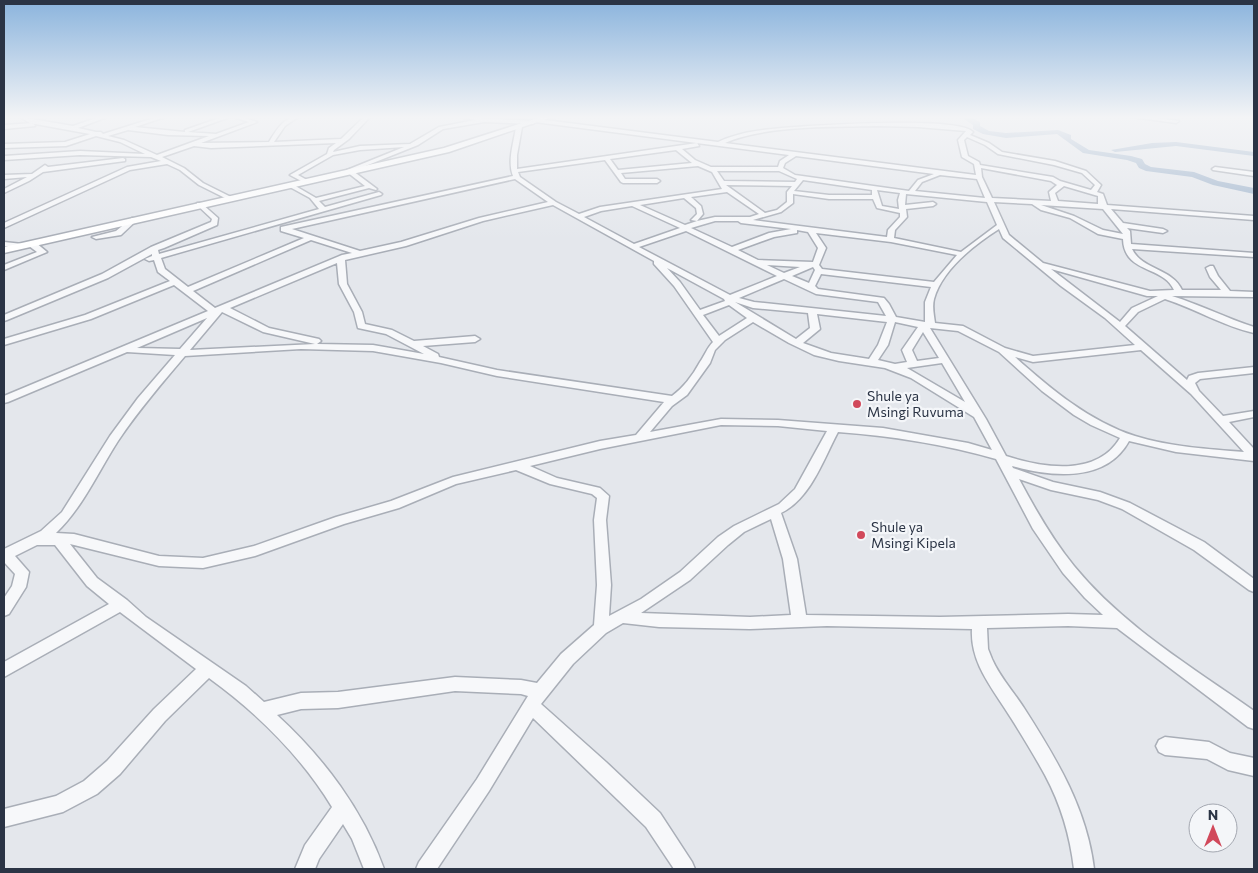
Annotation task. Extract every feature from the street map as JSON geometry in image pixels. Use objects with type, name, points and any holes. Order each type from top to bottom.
[{"type":"street","points":[[4,192],[35,175],[51,158]]},
{"type":"street","points":[[41,170],[130,160],[135,158]]},
{"type":"street","points":[[158,158],[229,198]]},
{"type":"street","points":[[305,181],[293,175],[324,158]]},
{"type":"street","points":[[349,171],[382,158]]},
{"type":"street","points":[[4,250],[199,204],[409,158]]},
{"type":"street","points":[[514,158],[515,174]]},
{"type":"street","points":[[284,229],[515,174],[602,158]]},
{"type":"street","points":[[607,158],[624,182],[657,181]]},
{"type":"street","points":[[689,158],[717,173],[721,183],[728,190],[764,215]]},
{"type":"street","points":[[746,162],[748,158]]},
{"type":"street","points":[[780,168],[782,162],[789,158]]},
{"type":"street","points":[[824,158],[979,177]]},
{"type":"street","points":[[966,158],[977,163],[979,177],[1006,236],[1120,327],[1194,392],[1254,456]]},
{"type":"street","points":[[1007,170],[1015,158]]},
{"type":"street","points":[[1026,158],[1055,163],[1084,172],[1098,185],[1094,192]]},
{"type":"street","points":[[4,226],[129,168],[168,162]]},
{"type":"street","points":[[710,169],[746,162],[780,168],[802,177],[907,192],[990,201],[1103,206],[1254,218]]},
{"type":"street","points":[[617,172],[699,164]]},
{"type":"street","points":[[1244,165],[1245,173]]},
{"type":"street","points":[[978,166],[1053,179],[1094,192],[1103,197],[1101,203],[1122,225],[1127,237],[1127,246],[1133,257],[1169,279],[1179,293]]},
{"type":"street","points":[[1215,169],[1254,174]]},
{"type":"street","points":[[349,171],[371,186],[390,205]]},
{"type":"street","points":[[933,182],[941,173]]},
{"type":"street","points":[[515,174],[554,203],[729,300],[754,318],[798,342],[830,356],[895,367],[927,383],[979,415]]},
{"type":"street","points":[[4,177],[35,175]]},
{"type":"street","points":[[742,221],[764,215],[788,205],[790,192],[802,177]]},
{"type":"street","points":[[891,240],[890,232],[904,217],[901,196],[920,181],[933,182],[954,196]]},
{"type":"street","points":[[721,183],[796,184]]},
{"type":"street","points":[[1053,203],[1055,202],[1052,192],[1061,183]]},
{"type":"street","points":[[290,185],[316,200],[324,210]]},
{"type":"street","points":[[316,200],[371,186]]},
{"type":"street","points":[[871,188],[881,208],[903,209],[933,204]]},
{"type":"street","points":[[578,216],[604,209],[636,206],[685,195],[728,190]]},
{"type":"street","points":[[790,192],[829,196],[876,197]]},
{"type":"street","points":[[155,253],[271,225],[378,194]]},
{"type":"street","points":[[685,195],[699,208],[700,214],[695,220]]},
{"type":"street","points":[[657,200],[668,214],[686,227],[816,291],[881,300],[886,304],[892,319],[883,345],[872,362]]},
{"type":"street","points":[[1031,202],[1043,209],[1072,217],[1101,232],[1127,237]]},
{"type":"street","points":[[4,400],[341,259],[361,252],[403,244],[481,218],[554,203]]},
{"type":"street","points":[[4,318],[100,278],[214,223],[216,219],[199,204]]},
{"type":"street","points":[[636,206],[705,221]]},
{"type":"street","points":[[634,246],[686,227],[718,218],[891,240],[961,254]]},
{"type":"street","points":[[96,237],[118,233],[134,219]]},
{"type":"street","points":[[271,225],[361,252]]},
{"type":"street","points":[[1122,225],[1163,230]]},
{"type":"street","points":[[777,234],[781,226]]},
{"type":"street","points":[[913,364],[907,350],[916,338],[917,331],[925,324],[936,285],[961,254],[984,235],[1000,226]]},
{"type":"street","points":[[732,250],[777,234],[808,229]]},
{"type":"street","points":[[808,229],[822,248],[815,267],[811,287]]},
{"type":"street","points":[[984,235],[1006,236]]},
{"type":"street","points":[[187,290],[310,238]]},
{"type":"street","points":[[4,244],[28,245],[43,252],[4,268]]},
{"type":"street","points":[[1127,246],[1254,256]]},
{"type":"street","points":[[155,253],[162,270],[187,290],[220,311],[270,331],[347,347]]},
{"type":"street","points":[[341,259],[342,284],[358,312],[361,326],[388,332],[441,360]]},
{"type":"street","points":[[656,259],[664,272],[677,284],[699,313],[718,342]]},
{"type":"street","points":[[756,261],[815,267],[859,278],[936,285]]},
{"type":"street","points":[[1042,264],[1150,294],[1254,294]]},
{"type":"street","points":[[699,313],[785,277],[815,267]]},
{"type":"street","points":[[1210,268],[1214,278],[1228,294]]},
{"type":"street","points":[[4,342],[88,316],[176,281]]},
{"type":"street","points":[[1120,327],[1135,310],[1161,299],[1163,295]]},
{"type":"street","points":[[1163,295],[1193,305],[1222,320],[1254,330]]},
{"type":"street","points":[[729,300],[753,305],[960,328],[1002,350],[1039,360],[1141,346]]},
{"type":"street","points":[[37,540],[62,520],[80,496],[125,424],[183,352],[220,311]]},
{"type":"street","points":[[798,342],[815,329],[812,311]]},
{"type":"street","points":[[640,437],[674,400],[683,393],[705,363],[711,349],[718,342],[754,318]]},
{"type":"street","points":[[925,324],[979,415],[1007,470],[1051,547],[1090,594],[1120,622],[1197,682],[1254,721]]},
{"type":"street","points":[[385,350],[413,344],[475,339]]},
{"type":"street","points":[[126,349],[140,352],[183,352],[300,346],[385,350],[497,373],[674,400]]},
{"type":"street","points":[[1002,350],[1044,388],[1103,427],[1126,437],[1159,446],[1254,456]]},
{"type":"street","points":[[895,367],[945,360]]},
{"type":"street","points":[[1194,392],[1190,383],[1193,378],[1198,376],[1254,370]]},
{"type":"street","points":[[1220,420],[1254,414]]},
{"type":"street","points":[[4,610],[19,587],[22,572],[7,552],[37,540],[60,538],[103,545],[159,561],[203,563],[255,551],[341,520],[395,505],[453,481],[640,437],[720,422],[778,423],[932,440],[982,450],[1035,467],[1081,469],[1097,466],[1117,454],[1126,437]]},
{"type":"street","points":[[426,869],[483,785],[535,698],[578,647],[601,628],[646,603],[686,575],[723,540],[783,507],[800,492],[834,428]]},
{"type":"street","points":[[518,466],[554,481],[596,491],[603,496],[600,520],[604,585],[601,628]]},
{"type":"street","points":[[1007,470],[1051,486],[1100,496],[1126,506],[1199,546],[1254,586]]},
{"type":"street","points":[[774,512],[787,548],[793,576],[794,599],[800,621]]},
{"type":"street","points":[[62,520],[60,538],[92,582],[141,621],[240,691],[292,740],[343,807],[359,833],[374,869]]},
{"type":"street","points":[[4,670],[122,604]]},
{"type":"street","points":[[622,617],[668,621],[827,620],[980,623],[1068,620],[1120,622]]},
{"type":"street","points":[[980,623],[978,638],[990,675],[1016,710],[1063,792],[1076,821],[1084,869]]},
{"type":"street","points":[[4,818],[62,803],[92,786],[110,772],[154,722],[208,668]]},
{"type":"street","points":[[260,710],[301,701],[338,700],[455,684],[521,687],[535,698],[600,768],[653,820],[684,869]]},
{"type":"street","points":[[1165,746],[1209,751],[1228,761],[1254,767]]},
{"type":"street","points":[[305,869],[312,852],[343,807]]},
{"type":"waterway","points":[[1131,158],[1139,161],[1142,166],[1149,169],[1194,175],[1216,183],[1254,191]]},
{"type":"place","name":"Shule ya Msingi Ruvuma","points":[[857,404]]},
{"type":"place","name":"Shule ya Msingi Kipela","points":[[861,535]]}]
